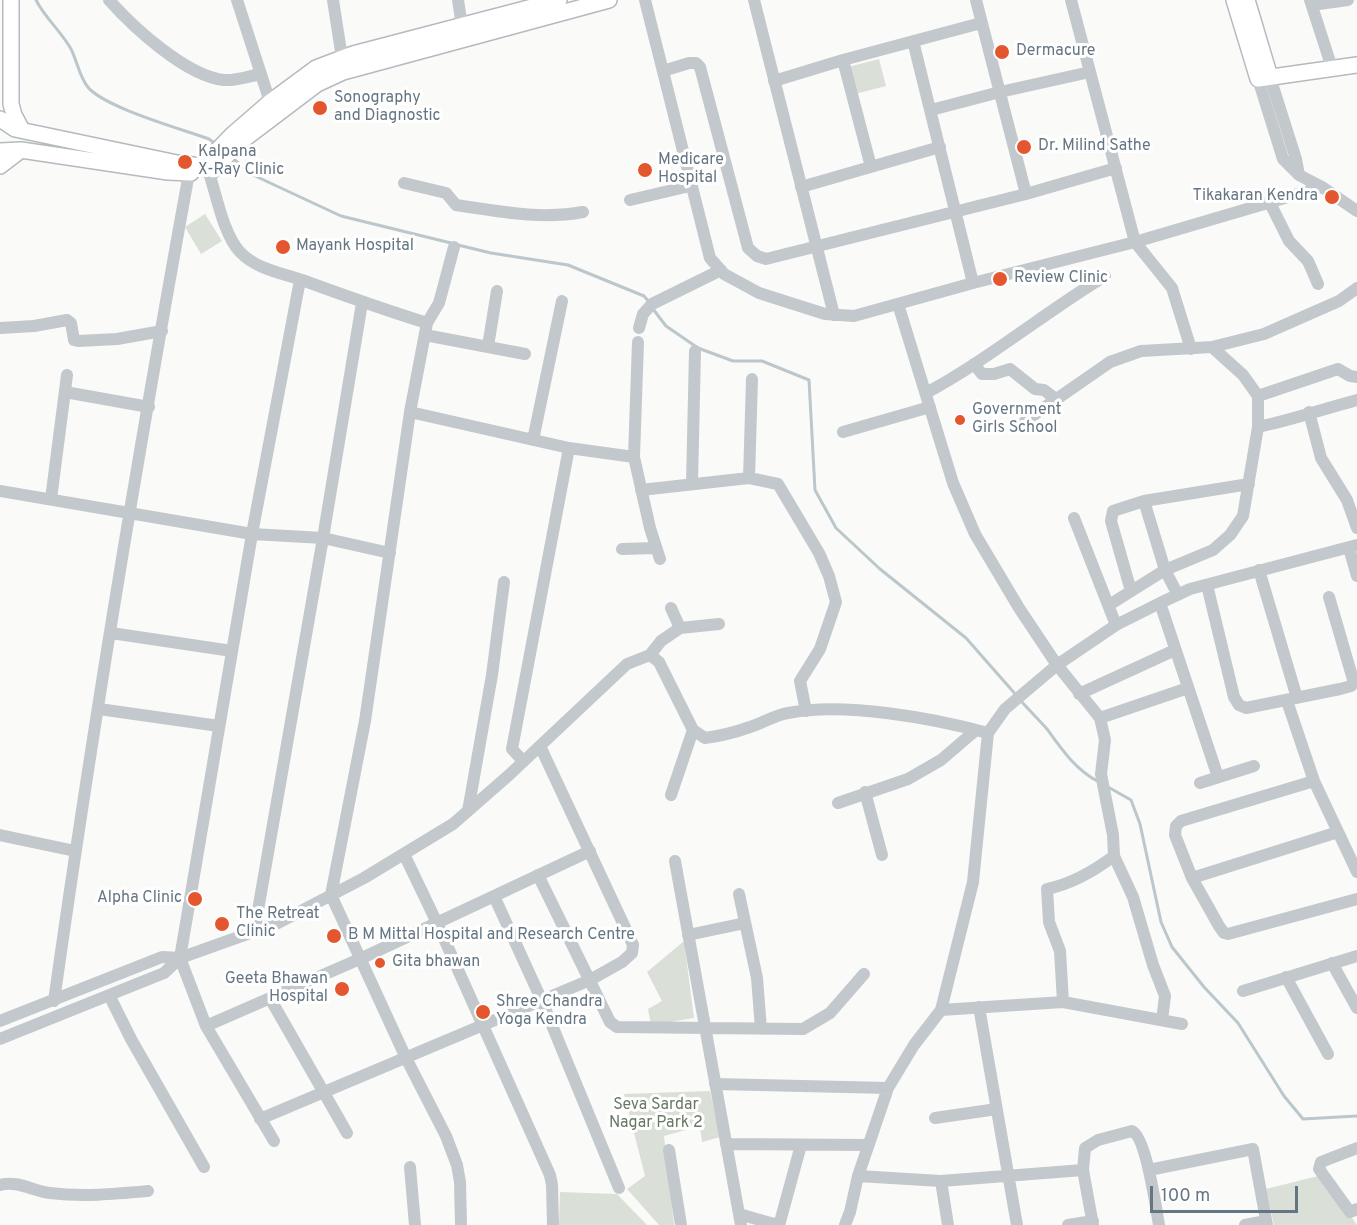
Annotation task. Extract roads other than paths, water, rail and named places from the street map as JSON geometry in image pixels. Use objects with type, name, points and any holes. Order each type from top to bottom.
[{"type":"main road","points":[[0,151],[21,150],[168,172],[207,166],[270,102],[316,68],[342,58],[559,0]]},
{"type":"main road","points":[[236,139],[317,84],[343,72],[609,0]]},
{"type":"main road","points":[[1234,0],[1264,78]]},
{"type":"main road","points":[[1246,0],[1264,78]]},
{"type":"main road","points":[[8,3],[12,104],[14,115],[22,130]]},
{"type":"main road","points":[[1264,78],[1357,64]]},
{"type":"main road","points":[[0,119],[15,129],[177,163],[207,166]]},
{"type":"main road","points":[[0,166],[21,150]]},
{"type":"street","points":[[109,0],[143,33],[198,71],[224,80],[261,74]]},
{"type":"street","points":[[237,0],[270,102]]},
{"type":"street","points":[[333,0],[342,58]]},
{"type":"street","points":[[458,0],[462,26]]},
{"type":"street","points":[[645,0],[690,186],[710,258],[724,274],[759,292],[825,314],[854,316],[1135,242],[1322,187]]},
{"type":"street","points":[[754,0],[834,315]]},
{"type":"street","points":[[976,0],[1026,194]]},
{"type":"street","points":[[1071,0],[1135,242],[1172,288],[1191,349]]},
{"type":"street","points":[[1332,68],[1311,3],[1348,0]]},
{"type":"street","points":[[774,81],[981,23]]},
{"type":"street","points":[[913,41],[973,283]]},
{"type":"street","points":[[843,60],[871,167]]},
{"type":"street","points":[[663,71],[689,63],[696,63],[700,67],[748,248],[766,260],[1026,194],[1116,168]]},
{"type":"street","points":[[931,110],[1090,72]]},
{"type":"street","points":[[1264,78],[1283,159],[1299,175],[1322,187],[1357,211]]},
{"type":"street","points":[[801,187],[940,147]]},
{"type":"street","points":[[207,166],[228,232],[240,252],[268,270],[362,303],[426,329],[525,354]]},
{"type":"street","points":[[54,1001],[75,851],[162,331],[207,166]]},
{"type":"street","points":[[404,183],[446,193],[456,205],[510,213],[572,214],[582,212]]},
{"type":"street","points":[[630,200],[690,186]]},
{"type":"street","points":[[1270,203],[1289,241],[1308,261],[1318,284]]},
{"type":"street","points":[[454,247],[439,303],[426,329],[410,412],[365,721],[331,895],[362,958],[406,1058],[446,1136],[460,1182],[461,1225]]},
{"type":"street","points":[[639,328],[643,314],[649,307],[721,270]]},
{"type":"street","points":[[926,393],[974,364],[1062,302],[1105,276]]},
{"type":"street","points":[[274,1141],[206,1026],[180,958],[252,534],[300,280]]},
{"type":"street","points":[[1025,421],[1110,362],[1141,351],[1212,347],[1264,334],[1339,301],[1357,288]]},
{"type":"street","points":[[488,346],[497,291]]},
{"type":"street","points":[[533,440],[562,301]]},
{"type":"street","points":[[254,933],[362,303]]},
{"type":"street","points":[[898,304],[953,483],[975,534],[1019,608],[1057,665],[1100,718],[1105,741],[1101,774],[1113,835],[1114,856],[1133,897],[1153,965],[1165,996],[1162,1020]]},
{"type":"street","points":[[0,328],[34,326],[67,320],[70,323],[74,340],[78,341],[117,339],[162,331]]},
{"type":"street","points":[[622,549],[658,553],[640,490],[634,457],[638,342]]},
{"type":"street","points":[[1109,605],[1165,570],[1202,556],[1220,545],[1243,516],[1258,427],[1258,396],[1244,375],[1212,347]]},
{"type":"street","points":[[692,484],[695,351]]},
{"type":"street","points":[[974,364],[982,374],[987,375],[1010,369],[1035,389],[1044,390],[1057,400]]},
{"type":"street","points":[[1258,396],[1338,369],[1357,377]]},
{"type":"street","points":[[51,499],[67,375]]},
{"type":"street","points":[[749,478],[752,379]]},
{"type":"street","points":[[65,392],[149,408]]},
{"type":"street","points":[[1258,427],[1295,419],[1309,412],[1357,400]]},
{"type":"street","points":[[843,432],[930,407]]},
{"type":"street","points":[[410,412],[569,448],[634,457]]},
{"type":"street","points":[[1309,412],[1321,458],[1347,500],[1357,528]]},
{"type":"street","points":[[523,761],[513,749],[569,448]]},
{"type":"street","points":[[640,490],[749,478],[778,484],[819,553],[829,576],[836,602],[820,649],[800,681],[806,711]]},
{"type":"street","points":[[1131,591],[1111,521],[1113,511],[1144,501],[1249,484]]},
{"type":"street","points":[[0,491],[252,534],[323,538],[390,553]]},
{"type":"street","points":[[1144,501],[1165,570],[1178,595]]},
{"type":"street","points":[[1074,518],[1116,626]]},
{"type":"street","points":[[838,803],[908,779],[941,760],[982,731],[1057,665],[1116,626],[1178,595],[1259,570],[1353,547],[1357,576]]},
{"type":"street","points":[[1259,570],[1314,781],[1357,872]]},
{"type":"street","points":[[468,811],[492,675],[504,582]]},
{"type":"street","points":[[1207,585],[1234,697],[1239,705],[1246,708],[1292,700],[1351,686],[1354,683],[1329,597]]},
{"type":"street","points":[[1160,603],[1218,777]]},
{"type":"street","points":[[671,608],[680,628]]},
{"type":"street","points":[[0,1021],[162,957],[180,958],[278,924],[331,895],[453,824],[540,746],[627,663],[650,655],[661,641],[680,628],[719,624]]},
{"type":"street","points":[[111,633],[232,651]]},
{"type":"street","points":[[1079,694],[1175,650]]},
{"type":"street","points":[[650,655],[659,662],[693,730],[705,738],[751,727],[779,715],[806,711],[860,710],[982,731]]},
{"type":"street","points":[[1100,718],[1188,688]]},
{"type":"street","points":[[99,709],[219,726]]},
{"type":"street","points":[[671,795],[693,730]]},
{"type":"street","points":[[845,1225],[858,1176],[888,1089],[914,1045],[941,1010],[973,882],[982,731]]},
{"type":"street","points":[[260,1119],[590,980],[622,962],[632,953],[633,945],[540,746]]},
{"type":"street","points":[[1200,783],[1254,766]]},
{"type":"street","points":[[1314,781],[1181,821],[1176,826],[1175,835],[1192,878],[1224,933],[1228,934],[1357,899]]},
{"type":"street","points":[[865,792],[882,855]]},
{"type":"street","points":[[1192,878],[1338,832]]},
{"type":"street","points":[[0,835],[75,851]]},
{"type":"street","points":[[206,1026],[271,1000],[590,851]]},
{"type":"street","points":[[404,854],[484,1025],[550,1175],[553,1225]]},
{"type":"street","points":[[1063,1002],[1060,951],[1049,922],[1047,889],[1059,887],[1096,869],[1114,856]]},
{"type":"street","points":[[675,861],[740,1219],[774,1224],[780,1222],[801,1145]]},
{"type":"street","points":[[538,875],[610,1022],[616,1027],[705,1030],[803,1029],[830,1013],[864,974]]},
{"type":"street","points":[[739,894],[757,978],[761,1029]]},
{"type":"street","points":[[494,896],[542,1001],[619,1188]]},
{"type":"street","points":[[688,935],[745,923]]},
{"type":"street","points":[[1243,991],[1357,956]]},
{"type":"street","points":[[0,1039],[164,973],[180,958]]},
{"type":"street","points":[[1332,963],[1357,1008]]},
{"type":"street","points":[[1286,977],[1328,1054]]},
{"type":"street","points":[[109,995],[130,1039],[204,1167]]},
{"type":"street","points":[[271,1000],[347,1133]]},
{"type":"street","points":[[941,1010],[1063,1002],[1182,1024]]},
{"type":"street","points":[[979,1006],[1006,1174],[1017,1225]]},
{"type":"street","points":[[715,1084],[888,1089]]},
{"type":"street","points":[[935,1118],[997,1109]]},
{"type":"street","points":[[1068,1225],[1093,1223],[1083,1170],[1085,1148],[1090,1144],[1132,1131],[1138,1135],[1149,1170],[1159,1225]]},
{"type":"street","points":[[726,1144],[868,1145]]},
{"type":"street","points":[[1355,1214],[1319,1169],[1319,1165],[1321,1162],[1357,1148]]},
{"type":"street","points":[[1149,1170],[1252,1149],[1267,1223],[1245,1225]]},
{"type":"street","points":[[669,1150],[681,1225]]},
{"type":"street","points":[[410,1167],[415,1225]]},
{"type":"street","points":[[858,1176],[941,1181],[1006,1174],[1083,1170]]},
{"type":"street","points":[[941,1181],[948,1225]]},
{"type":"street","points":[[0,1185],[9,1182],[47,1193],[93,1196],[148,1191]]},
{"type":"waterway","points":[[36,0],[67,42],[84,82],[95,94],[125,109],[209,139],[217,145]]},
{"type":"waterway","points":[[231,157],[253,175],[341,216],[451,243]]},
{"type":"waterway","points":[[458,245],[491,253],[568,265],[644,296],[650,303]]},
{"type":"waterway","points":[[653,309],[666,326],[698,348],[733,361],[762,361],[809,380],[815,490],[836,528],[880,569],[966,638],[1017,696]]},
{"type":"waterway","points":[[1021,701],[1070,759],[1083,772],[1099,782]]},
{"type":"waterway","points":[[1108,787],[1131,800],[1140,824],[1161,922],[1172,947],[1204,987],[1238,1023],[1284,1096],[1303,1119],[1357,1116]]},
{"type":"place","name":"Dermacure","points":[[1002,52]]},
{"type":"place","name":"Sonography and Diagnostic","points":[[320,108]]},
{"type":"place","name":"Dr. Milind Sathe","points":[[1024,147]]},
{"type":"place","name":"Kalpana X-Ray Clinic","points":[[185,162]]},
{"type":"place","name":"Medicare Hospital","points":[[645,170]]},
{"type":"place","name":"Tikakaran Kendra","points":[[1332,197]]},
{"type":"place","name":"Mayank Hospital","points":[[283,247]]},
{"type":"place","name":"Review Clinic","points":[[1000,279]]},
{"type":"place","name":"Government Girls School","points":[[960,420]]},
{"type":"place","name":"Alpha Clinic","points":[[195,899]]},
{"type":"place","name":"The Retreat Clinic","points":[[222,924]]},
{"type":"place","name":"B M Mittal Hospital and Research Centre","points":[[334,936]]},
{"type":"place","name":"Gita bhawan","points":[[380,963]]},
{"type":"place","name":"Geeta Bhawan Hospital","points":[[342,989]]},
{"type":"place","name":"Shree Chandra Yoga Kendra","points":[[483,1012]]},
{"type":"park label","name":"Seva Sardar Nagar Park 2","points":[[656,1115]]}]
